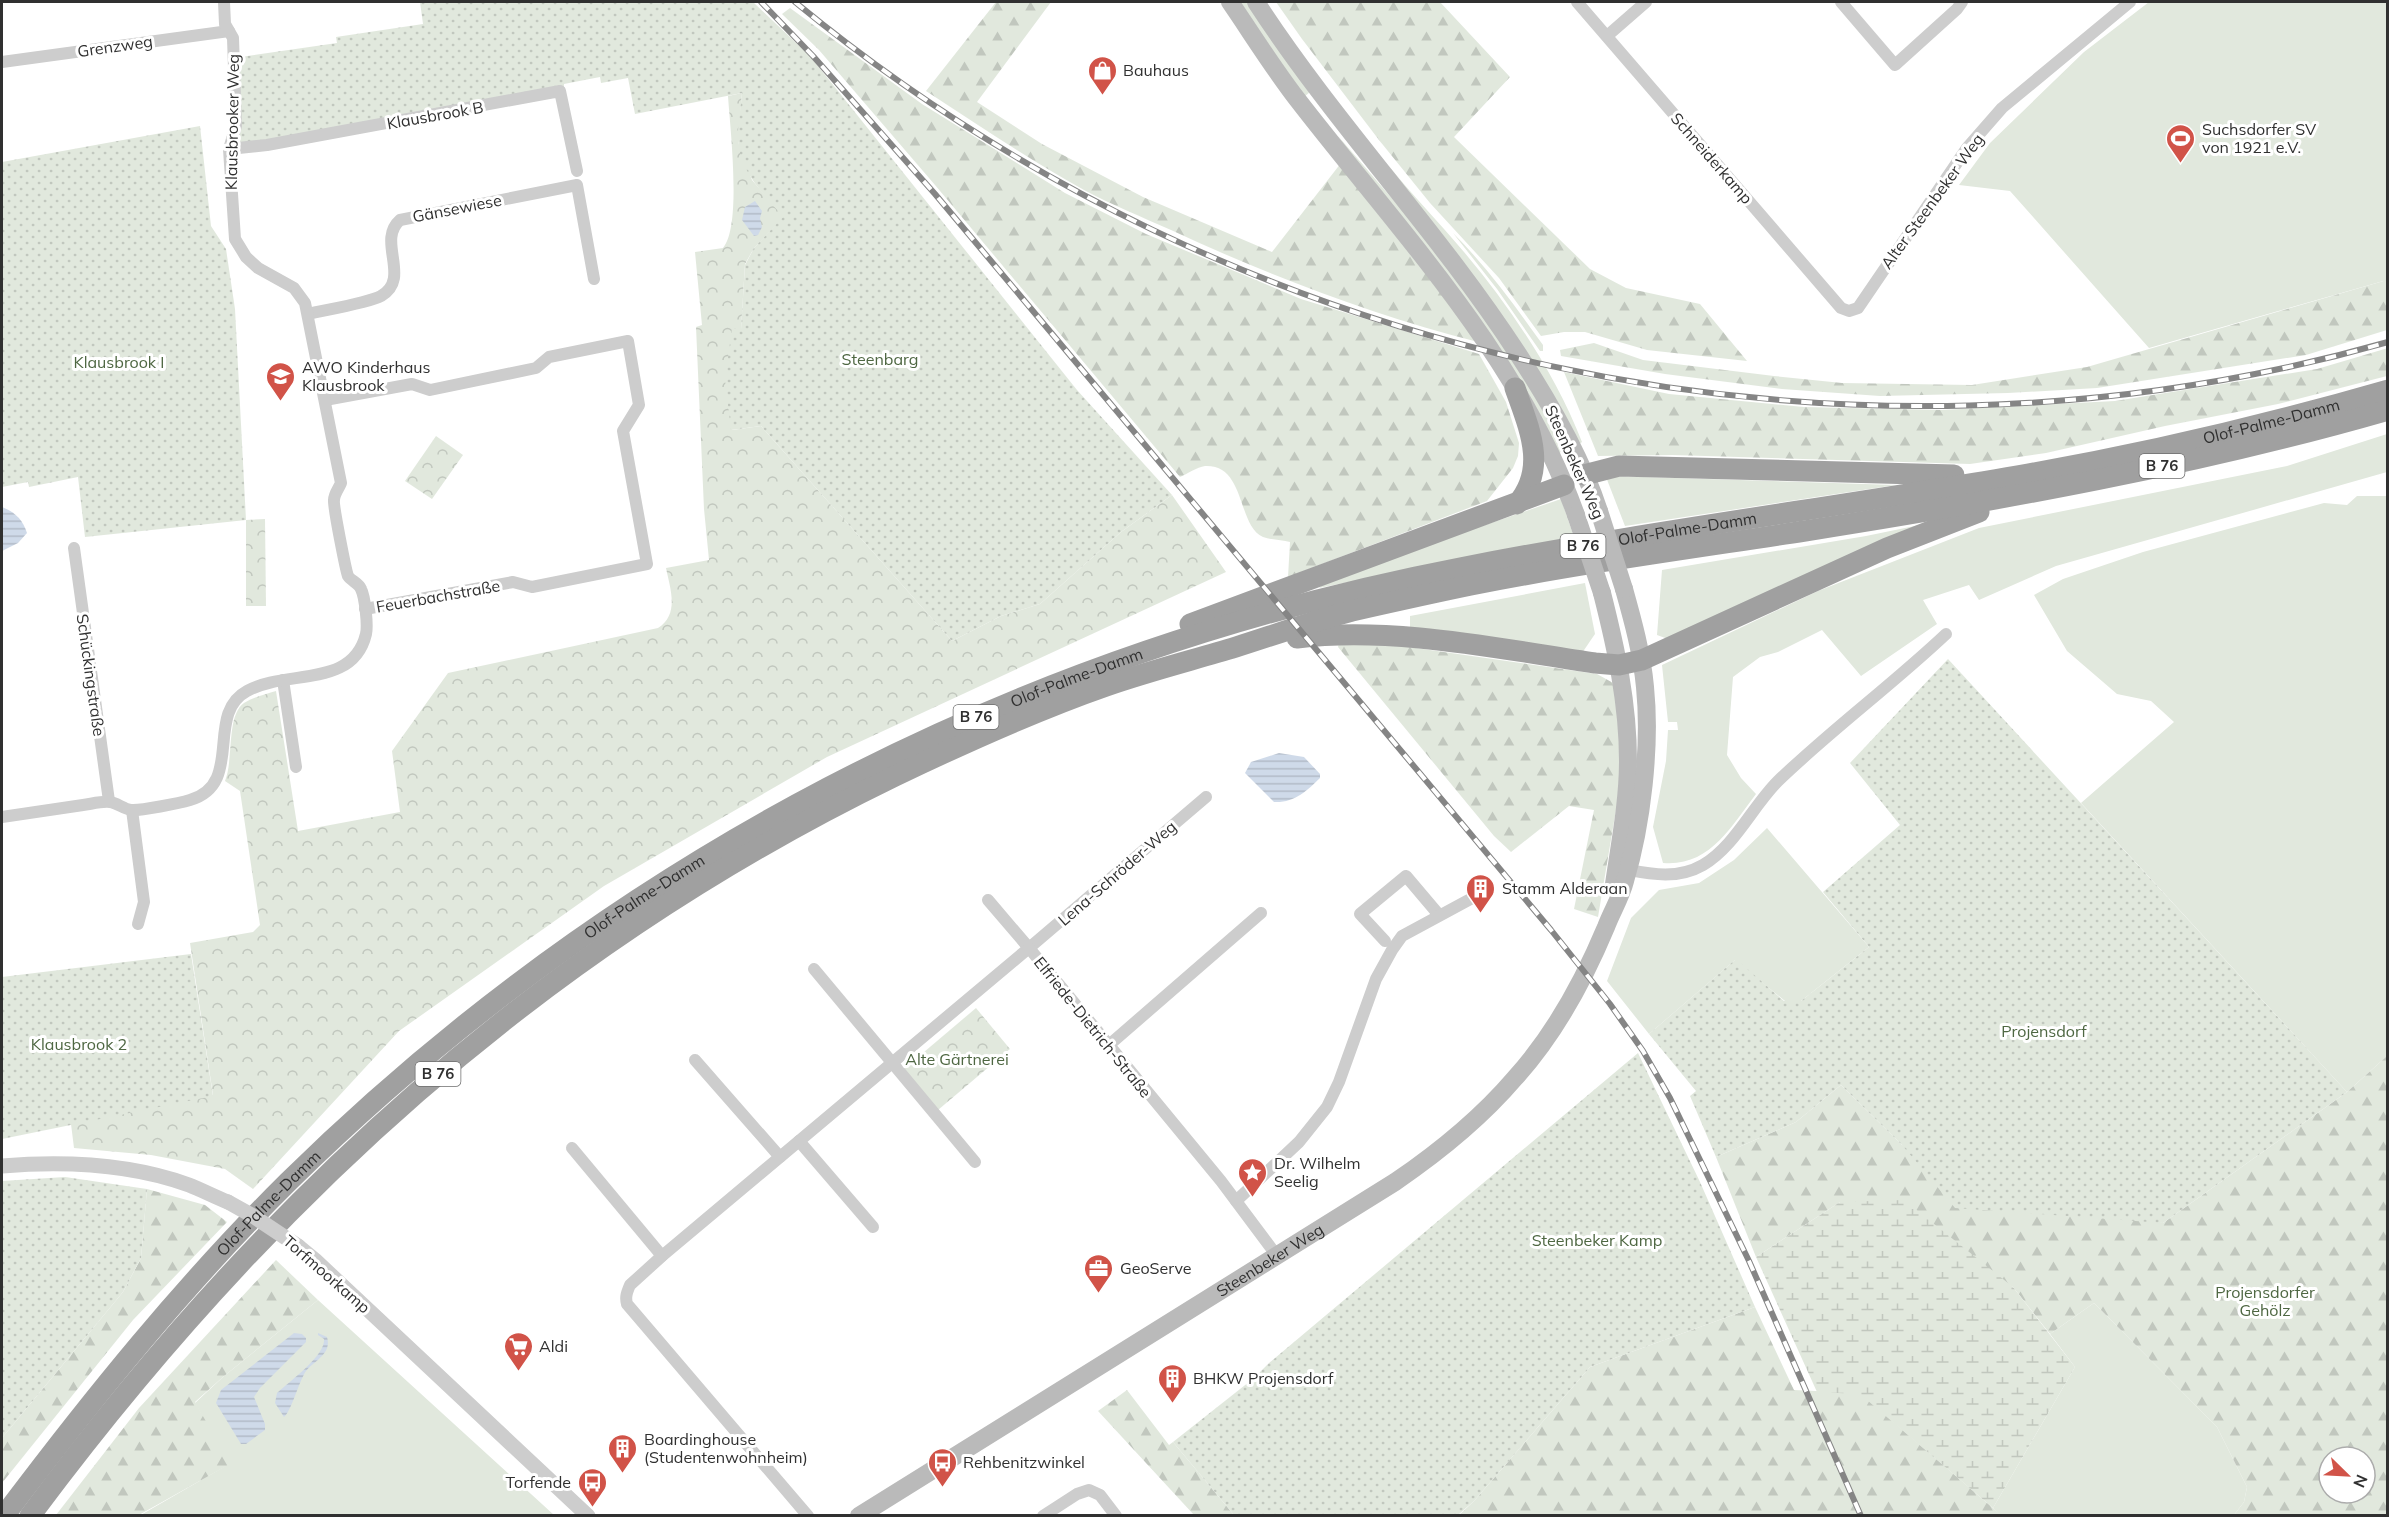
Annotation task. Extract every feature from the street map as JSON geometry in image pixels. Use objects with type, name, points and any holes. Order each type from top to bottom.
[{"type":"highway","points":[[1515,388],[1533,440],[1535,459],[1531,482],[1517,504]]},
{"type":"highway","name":"Olof-Palme-Damm","points":[[30,1515],[180,1327],[299,1200],[359,1142],[442,1070],[560,977],[683,892],[773,839],[945,752],[1107,686],[1347,612],[1471,585],[2035,483],[2388,390]]},
{"type":"highway","name":"Olof-Palme-Damm","points":[[4,1515],[167,1311],[279,1192],[427,1055],[548,961],[673,876],[842,780],[932,736],[1019,698],[1137,654],[1266,614],[1457,568],[2227,453],[2388,410]]},
{"type":"highway","points":[[1584,475],[1620,466],[1934,476],[2035,483]]},
{"type":"highway","points":[[1240,645],[1325,635],[1395,635],[1619,665],[1642,660],[2035,483]]},
{"type":"highway","points":[[1137,654],[1194,622],[1517,504],[1564,484]]},
{"type":"main road","name":"Steenbeker Weg","points":[[860,1515],[1370,1198],[1419,1165],[1460,1133],[1518,1076],[1559,1020],[1580,984],[1618,901],[1628,763],[1626,712],[1619,665],[1602,593],[1564,484],[1515,388],[1447,288],[1276,71],[1230,2]]},
{"type":"main road","name":"Steenbeker Weg","points":[[1256,2],[1304,71],[1434,236],[1494,317],[1539,385],[1584,475],[1599,511],[1624,589],[1642,660],[1646,704],[1646,744],[1636,828],[1622,869]]},
{"type":"main road","points":[[1321,129],[1338,116]]},
{"type":"main road","points":[[1564,484],[1584,475]]},
{"type":"street","name":"Klausbrooker Weg","points":[[132,810],[191,800],[208,790],[220,770],[226,722],[235,703],[247,690],[341,668],[351,662],[363,645],[367,631],[361,588],[348,576],[334,500],[340,483],[305,303],[294,288],[258,268],[246,258],[238,246],[233,230],[229,149],[236,126],[233,38],[225,24],[224,2]]},
{"type":"street","name":"Schneiderkamp","points":[[1577,2],[1841,308],[1850,311]]},
{"type":"street","points":[[1607,36],[1646,2]]},
{"type":"street","points":[[1841,2],[1895,65],[1962,2]]},
{"type":"street","name":"Alter Steenbeker Weg","points":[[1850,311],[1857,308],[1967,148],[2002,108],[2122,4]]},
{"type":"street","name":"Grenzweg","points":[[2,62],[229,31]]},
{"type":"street","name":"Klausbrook B","points":[[229,149],[267,146],[560,91],[577,171]]},
{"type":"street","name":"Gänsewiese","points":[[308,314],[375,298],[388,290],[394,280],[395,272],[390,240],[391,231],[400,220],[577,185],[594,279]]},
{"type":"street","name":"Feuerbachstraße","points":[[325,400],[412,384],[430,390],[536,368],[549,357],[628,341],[639,405],[623,431],[647,564],[532,587],[513,582],[364,609]]},
{"type":"street","name":"Schückingstraße","points":[[74,548],[109,801]]},
{"type":"street","points":[[1622,869],[1660,876],[1694,869],[1709,861],[1729,841],[1777,783],[1946,634]]},
{"type":"street","points":[[283,680],[296,767]]},
{"type":"street","name":"Lena-Schröder-Weg","points":[[1029,948],[1206,798]]},
{"type":"street","points":[[2,818],[109,801],[132,810],[144,902],[138,924]]},
{"type":"street","points":[[1385,941],[1360,914],[1406,876],[1439,915]]},
{"type":"street","points":[[1236,1201],[1299,1142],[1321,1115],[1339,1082],[1372,990],[1387,957],[1402,936],[1489,889]]},
{"type":"street","points":[[988,900],[1029,948]]},
{"type":"street","points":[[1109,1045],[1261,913]]},
{"type":"street","name":"Elfriede-Dietrich-Straße","points":[[808,1515],[627,1304],[625,1298],[630,1285],[1029,948],[1236,1201],[1277,1256]]},
{"type":"street","points":[[814,969],[975,1162]]},
{"type":"street","points":[[695,1060],[780,1157]]},
{"type":"street","points":[[799,1141],[873,1227]]},
{"type":"street","points":[[572,1148],[662,1256]]},
{"type":"street","name":"Torfmoorkamp","points":[[2,1166],[56,1164],[116,1168],[189,1185],[253,1216],[298,1246],[324,1267],[588,1515]]},
{"type":"street","points":[[1043,1515],[1081,1492],[1089,1490],[1100,1495],[1116,1515]]},
{"type":"green space","name":"Steenbarg","points":[[420,2],[753,2],[810,56],[1077,390],[1172,495],[1121,532],[1040,604],[1001,616],[952,641],[761,426],[731,430],[725,380],[732,328],[741,329],[745,265],[754,248],[783,217],[754,182],[743,163],[738,141],[742,93],[635,114],[628,78],[601,83],[600,77],[564,84],[564,88],[231,148],[234,58],[337,43],[336,37],[423,24]]},
{"type":"green space","points":[[996,2],[1051,2],[977,102],[1042,144],[1143,197],[1272,252],[1341,163],[1478,342],[1399,320],[1322,293],[1246,263],[1116,206],[1044,167],[926,91]]},
{"type":"green space","points":[[1239,2],[1249,2],[1310,92],[1304,97]]},
{"type":"green space","points":[[1276,2],[1440,2],[1510,77],[1454,137],[1590,269],[1626,288],[1700,304],[1747,361],[1647,350],[1585,332],[1564,332],[1541,336],[1499,278],[1430,203],[1379,140]]},
{"type":"green space","name":"Suchsdorfer SV von 1921 e.V.","points":[[2149,2],[2387,2],[2387,280],[2149,348],[2010,191],[1959,185],[1990,143],[2084,52]]},
{"type":"green space","points":[[790,8],[922,104],[1065,193],[1146,234],[1301,299],[1479,354],[1506,402],[1519,443],[1518,456],[1513,468],[1487,501],[1288,577],[1290,542],[1269,539],[1255,531],[1235,485],[1228,475],[1218,468],[1205,466],[1180,477],[819,50],[782,14]]},
{"type":"green space","points":[[742,93],[738,142],[752,180],[784,217],[754,248],[745,264],[741,330],[732,329],[732,430],[761,426],[952,641],[1001,616],[1040,604],[1121,532],[1172,495],[1226,572],[827,757],[604,886],[399,1031],[253,1189],[225,1169],[151,1155],[74,1148],[71,1124],[213,1095],[190,943],[253,932],[260,925],[240,791],[225,781],[232,728],[238,709],[244,703],[276,691],[298,831],[400,812],[392,751],[448,673],[658,628],[669,616],[671,608],[671,592],[666,568],[709,560],[704,509],[696,327],[702,325],[695,252],[723,248],[729,236],[732,219],[733,175],[728,96]]},
{"type":"green space","name":"Klausbrook I","points":[[200,126],[211,226],[226,249],[235,309],[246,520],[85,537],[78,477],[29,487],[28,482],[2,487],[2,162]]},
{"type":"green space","points":[[1338,136],[1415,225],[1507,347],[1565,450],[1557,454]]},
{"type":"green space","points":[[1388,165],[1464,252],[1515,319],[1559,391],[1582,442],[1578,445]]},
{"type":"green space","points":[[1453,233],[1511,301],[1543,345],[1543,351],[1540,351],[1497,289]]},
{"type":"green space","points":[[2387,280],[2387,330],[2306,355],[2097,388],[1880,396],[1782,389],[1665,374],[1561,356],[1560,350],[1594,343],[1643,360],[1774,376],[1842,383],[1972,385],[2087,367]]},
{"type":"green space","points":[[2388,348],[2387,376],[2278,404],[2165,426],[2046,453],[1970,464],[1672,455],[1598,456],[1564,372],[1669,394],[1804,407],[1942,410],[2115,401],[2317,369]]},
{"type":"green space","points":[[2387,434],[2387,472],[2056,566],[1979,600],[1969,585],[1923,600],[1937,624],[1861,676],[1822,630],[1778,652],[1760,657],[1733,677],[1727,755],[1741,778],[1756,794],[1728,831],[1706,852],[1679,863],[1663,863],[1653,827],[1666,761],[1668,730],[1678,730],[1677,722],[1668,722],[1662,665],[1818,591],[1979,528],[2287,466]]},
{"type":"green space","points":[[436,436],[463,455],[432,499],[405,481]]},
{"type":"green space","points":[[1606,477],[1896,485],[1625,526]]},
{"type":"green space","points":[[2357,496],[2387,496],[2387,1056],[2347,1092],[2081,803],[2174,722],[2151,701],[2117,694],[2067,651],[2034,595],[2063,579],[2143,552],[2324,503],[2347,505]]},
{"type":"green space","points":[[1561,499],[1574,537],[1319,588],[1325,583],[1424,546]]},
{"type":"green space","points":[[265,519],[266,606],[246,606],[246,520]]},
{"type":"green space","points":[[1934,522],[1668,639],[1657,635],[1662,570],[1866,536]]},
{"type":"green space","points":[[1585,583],[1595,634],[1582,653],[1410,628],[1410,616]]},
{"type":"green space","points":[[1339,643],[1395,645],[1597,674],[1615,684],[1620,749],[1619,792],[1598,917],[1574,909],[1594,810],[1569,806],[1511,852],[1494,836],[1338,647]]},
{"type":"green space","name":"Projensdorf","points":[[1948,659],[2347,1092],[2163,1223],[1955,1208],[1902,1145],[1841,1085],[1796,1122],[1716,1157],[1690,1096],[1696,1091],[1649,1034],[1736,959],[1784,1001],[1801,1001],[1869,947],[1823,892],[1900,825],[1850,763]]},
{"type":"green space","points":[[1767,828],[1869,947],[1801,1001],[1785,1001],[1735,960],[1649,1034],[1607,981],[1631,918],[1659,890],[1699,883],[1734,860]]},
{"type":"green space","name":"Klausbrook 2","points":[[191,954],[213,1096],[2,1139],[2,977]]},
{"type":"green space","name":"Alte Gärtnerei","points":[[976,1008],[1010,1049],[938,1110],[904,1069]]},
{"type":"green space","name":"Steenbeker Kamp","points":[[1638,1053],[1700,1182],[1755,1307],[1590,1367],[1474,1501],[1458,1515],[1234,1515],[1173,1442],[1254,1378]]},
{"type":"green space","name":"Projensdorfer Gehölz","points":[[2387,1056],[2387,1515],[2234,1515],[2244,1502],[2247,1487],[2217,1427],[2094,1303],[2050,1334],[2013,1287],[1840,1202],[1756,1257],[1716,1157],[1796,1122],[1841,1085],[1902,1145],[2163,1223],[2347,1092]]},
{"type":"green space","points":[[65,1177],[147,1189],[141,1258],[123,1292],[2,1438],[2,1181]]},
{"type":"green space","points":[[147,1189],[205,1205],[227,1222],[133,1320],[2,1483],[2,1438],[123,1292],[141,1258]]},
{"type":"green space","points":[[1904,1200],[2013,1287],[2075,1367],[1993,1508],[1860,1394],[1817,1392],[1756,1257],[1840,1202]]},
{"type":"green space","points":[[276,1260],[318,1300],[195,1402],[230,1464],[139,1515],[56,1515],[139,1408]]},
{"type":"green space","points":[[318,1300],[554,1515],[139,1516],[229,1464],[195,1403],[223,1377]]},
{"type":"green space","points":[[2094,1303],[2217,1427],[2247,1487],[2244,1502],[2234,1515],[2001,1516],[1993,1508],[2075,1367],[2050,1334]]},
{"type":"green space","points":[[1755,1307],[1794,1390],[1860,1393],[2001,1515],[1458,1516],[1474,1501],[1590,1367]]},
{"type":"green space","points":[[1127,1390],[1169,1445],[1173,1442],[1234,1515],[1194,1515],[1098,1411]]},
{"type":"water","points":[[755,201],[762,211],[760,218],[762,227],[758,235],[754,236],[742,220],[745,207]]},
{"type":"water","points":[[2,507],[18,517],[27,533],[18,543],[2,551]]},
{"type":"water","points":[[1279,753],[1304,757],[1320,774],[1320,778],[1305,792],[1294,798],[1274,802],[1245,773],[1251,762]]},
{"type":"water","points":[[294,1333],[302,1334],[306,1342],[260,1388],[254,1397],[265,1424],[265,1430],[246,1444],[241,1444],[216,1403],[221,1390]]},
{"type":"water","points":[[318,1333],[327,1337],[327,1348],[306,1371],[284,1417],[275,1403],[277,1393],[306,1368],[319,1353],[324,1339]]},
{"type":"railway","points":[[761,2],[813,56],[935,194],[1551,930],[1610,1004],[1643,1051],[1670,1098],[1749,1261],[1861,1516]]},
{"type":"railway","points":[[795,2],[967,127],[1152,229],[1347,309],[1550,366],[1759,398],[1970,405],[2180,387],[2388,342]]},
{"type":"place","name":"Bauhaus","points":[[1102,96]]},
{"type":"place","name":"Suchsdorfer SV von 1921 e.V.","points":[[2181,164]]},
{"type":"place","name":"AWO Kinderhaus Klausbrook","points":[[281,402]]},
{"type":"place","name":"Stamm Alderaan","points":[[1481,914]]},
{"type":"place","name":"Dr. Wilhelm Seelig","points":[[1253,1198]]},
{"type":"place","name":"GeoServe","points":[[1099,1294]]},
{"type":"place","name":"Aldi","points":[[518,1372]]},
{"type":"place","name":"BHKW Projensdorf","points":[[1172,1404]]},
{"type":"place","name":"Boardinghouse (Studentenwohnheim)","points":[[623,1474]]},
{"type":"place","name":"Rehbenitzwinkel","points":[[942,1488]]},
{"type":"place","name":"Torfende","points":[[592,1508]]}]
